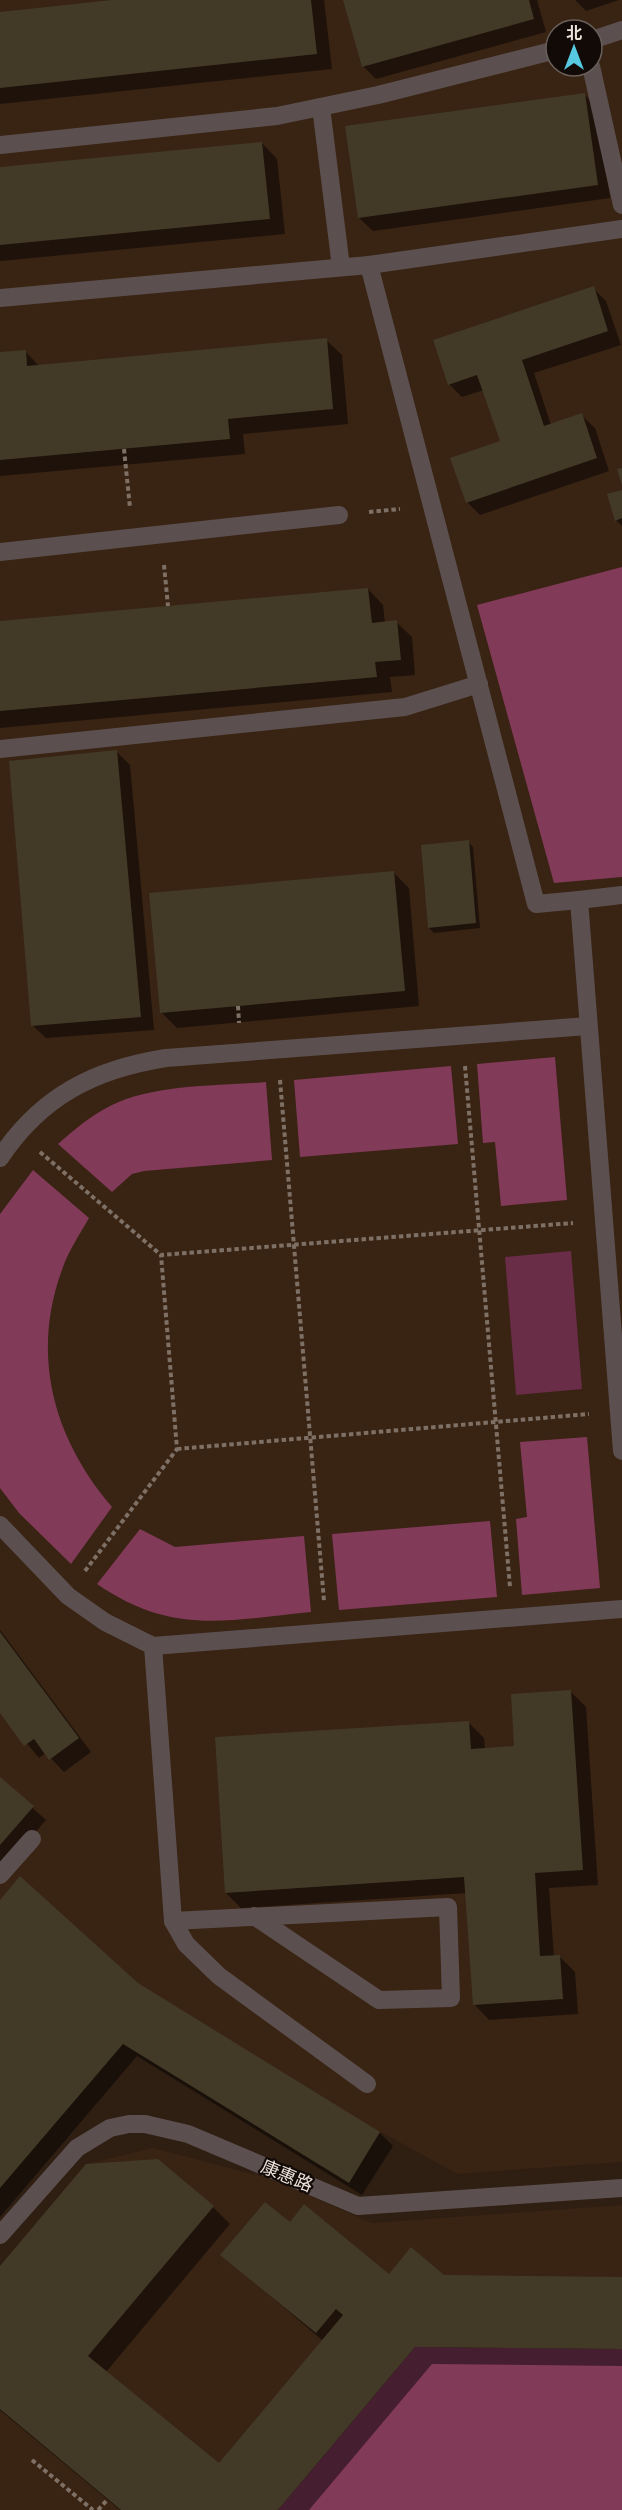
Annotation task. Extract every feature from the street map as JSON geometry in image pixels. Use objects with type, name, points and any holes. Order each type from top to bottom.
[{"type":"street","points":[[604,36],[622,30]]},
{"type":"street","points":[[0,145],[277,116],[544,53]]},
{"type":"street","points":[[594,78],[622,205]]},
{"type":"street","points":[[321,107],[341,267]]},
{"type":"street","points":[[0,298],[369,265],[622,229]]},
{"type":"street","points":[[369,265],[536,904],[622,895]]},
{"type":"street","points":[[0,552],[339,515]]},
{"type":"street","points":[[0,749],[405,706],[479,684]]},
{"type":"street","points":[[579,900],[622,1451]]},
{"type":"street","points":[[0,1158],[19,1134],[56,1097],[104,1071],[131,1063],[277,1049],[588,1026]]},
{"type":"street","points":[[0,1525],[68,1596],[105,1622],[153,1646],[622,1609]]},
{"type":"street","points":[[153,1646],[173,1921],[186,1944],[219,1976],[368,2084]]},
{"type":"street","points":[[0,1875],[32,1839]]},
{"type":"street","points":[[173,1921],[254,1916],[448,1907],[451,1998],[379,2000],[254,1916]]},
{"type":"street","name":"康惠路","points":[[0,2235],[77,2148],[110,2128],[129,2124],[145,2124],[188,2134],[358,2206],[622,2188]]},
{"type":"path","points":[[124,449],[132,537]]},
{"type":"path","points":[[339,515],[432,505]]},
{"type":"path","points":[[161,535],[168,606]]},
{"type":"path","points":[[462,1035],[512,1618]]},
{"type":"path","points":[[277,1049],[326,1632]]},
{"type":"path","points":[[19,1134],[161,1255],[604,1220]]},
{"type":"path","points":[[68,1596],[177,1449],[161,1255]]},
{"type":"path","points":[[177,1449],[619,1411]]},
{"type":"path","points":[[32,2460],[93,2510]]},
{"type":"path","points":[[98,2510],[108,2499]]},
{"type":"shaded area","points":[[0,0],[622,0],[622,2162],[457,2174],[381,2132],[349,2183],[123,2044],[0,2188]]},
{"type":"shaded area","points":[[622,567],[622,877],[554,883],[477,605]]},
{"type":"shaded area","points":[[555,1057],[567,1200],[501,1206],[495,1142],[483,1143],[477,1064]]},
{"type":"shaded area","points":[[451,1066],[458,1144],[300,1157],[294,1080]]},
{"type":"shaded area","points":[[266,1082],[272,1160],[144,1171],[132,1174],[112,1192],[58,1144],[96,1114],[127,1099],[186,1087]]},
{"type":"shaded area","points":[[33,1170],[89,1218],[65,1261],[53,1299],[48,1332],[48,1363],[53,1394],[62,1424],[75,1453],[112,1507],[71,1564],[19,1513],[0,1488],[0,1214]]},
{"type":"shaded area","points":[[571,1251],[582,1389],[516,1395],[505,1257]]},
{"type":"shaded area","points":[[587,1437],[600,1588],[522,1595],[516,1519],[527,1517],[520,1442]]},
{"type":"shaded area","points":[[490,1521],[497,1597],[339,1610],[332,1534]]},
{"type":"shaded area","points":[[140,1529],[175,1547],[304,1536],[311,1612],[201,1621],[176,1618],[125,1600],[97,1584]]},
{"type":"shaded area","points":[[153,2148],[269,2178],[372,2223],[622,2205],[622,2510],[0,2510],[0,2266],[86,2164]]},
{"type":"shaded area","points":[[415,2347],[622,2349],[622,2510],[278,2510]]},
{"type":"building","points":[[112,0],[311,0],[317,54],[0,88],[0,12]]},
{"type":"building","points":[[343,0],[529,0],[534,19],[362,67]]},
{"type":"building","points":[[585,93],[598,185],[358,218],[345,126]]},
{"type":"building","points":[[262,142],[270,219],[0,245],[0,167]]},
{"type":"building","points":[[594,286],[608,331],[522,360],[544,426],[582,413],[597,458],[466,503],[450,458],[500,441],[477,375],[448,385],[433,340]]},
{"type":"building","points":[[327,338],[333,409],[228,419],[230,439],[0,460],[0,352],[26,350],[27,366]]},
{"type":"building","points":[[622,468],[622,485],[617,469]]},
{"type":"building","points":[[622,490],[622,518],[615,521],[607,494]]},
{"type":"building","points":[[368,588],[372,623],[397,620],[401,660],[375,662],[377,677],[0,711],[0,621]]},
{"type":"building","points":[[117,750],[141,1017],[31,1026],[9,761]]},
{"type":"building","points":[[469,840],[476,923],[428,928],[421,845]]},
{"type":"building","points":[[394,871],[405,991],[160,1013],[149,893]]},
{"type":"building","points":[[0,1632],[79,1738],[49,1760],[34,1739],[24,1746],[0,1713]]},
{"type":"building","points":[[571,1690],[583,1870],[535,1873],[540,1956],[560,1955],[563,1999],[473,2005],[464,1877],[225,1893],[215,1737],[469,1721],[471,1749],[514,1746],[511,1694]]},
{"type":"building","points":[[0,1777],[34,1806],[0,1845]]},
{"type":"building","points":[[20,1876],[138,1983],[380,2132],[349,2183],[123,2044],[0,2188],[0,1900]]},
{"type":"building","points":[[158,2159],[214,2206],[88,2356],[219,2463],[343,2315],[336,2309],[316,2333],[220,2255],[265,2202],[290,2222],[304,2204],[389,2274],[411,2247],[444,2275],[622,2277],[622,2349],[415,2347],[278,2510],[121,2510],[0,2409],[0,2266],[86,2164]]}]
